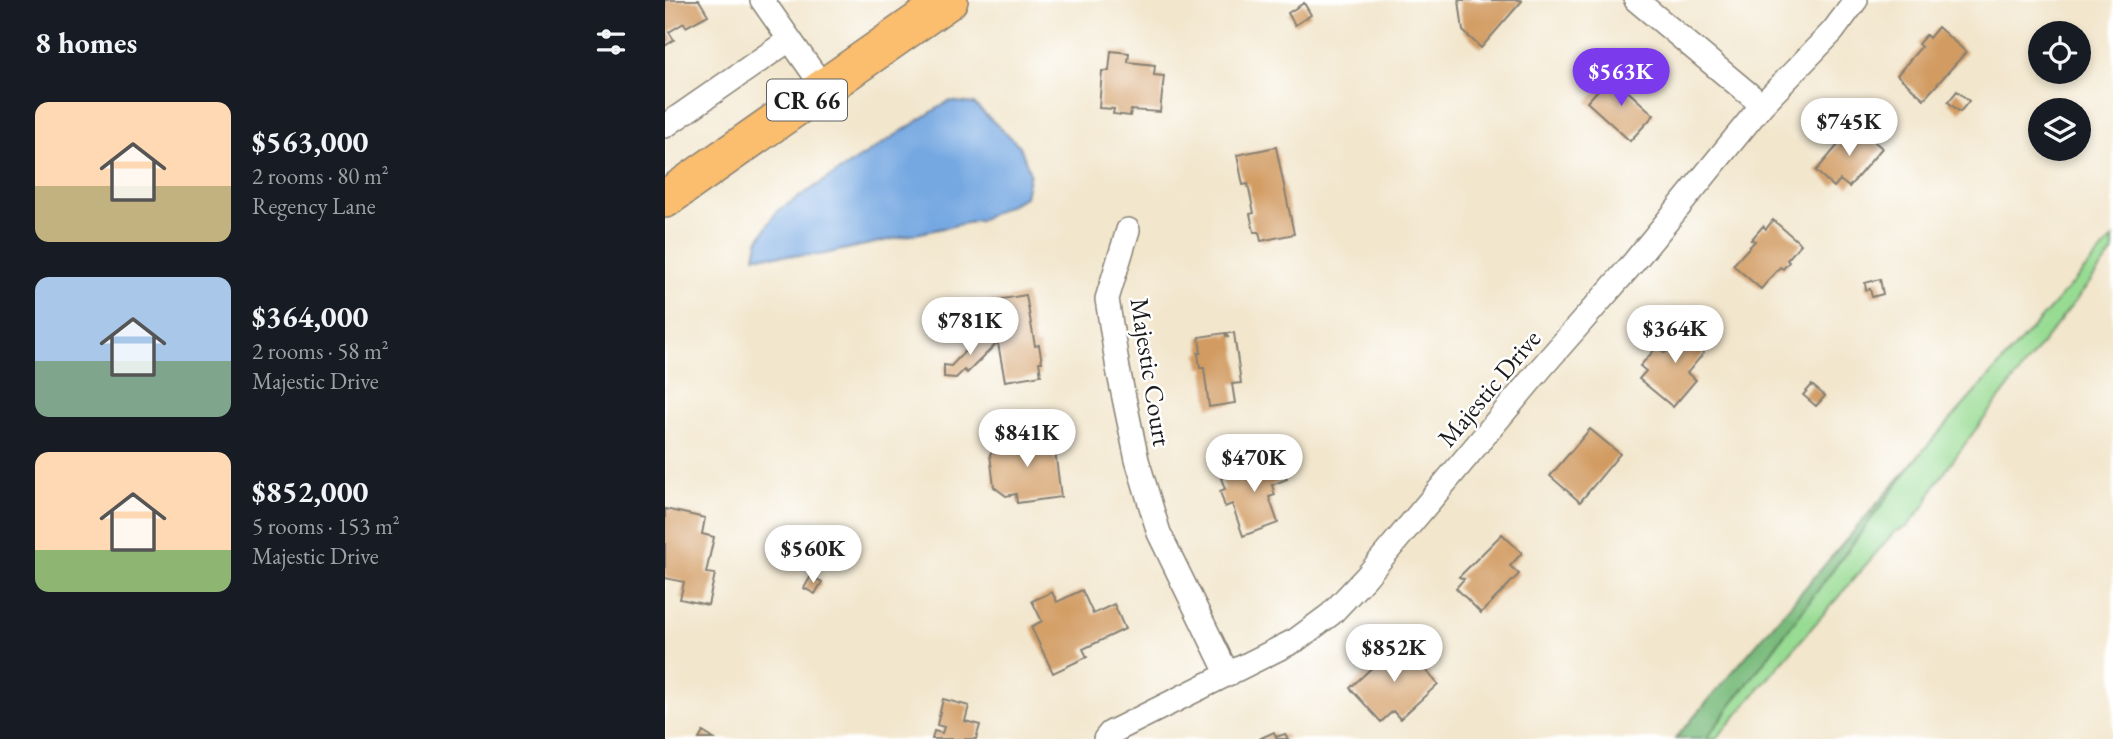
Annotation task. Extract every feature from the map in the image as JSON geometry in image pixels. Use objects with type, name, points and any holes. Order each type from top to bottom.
[{"type":"main road","name":"CR 66","points":[[665,199],[949,0]]},
{"type":"street","points":[[762,0],[824,88]]},
{"type":"street","points":[[1636,0],[1762,104]]},
{"type":"street","name":"Majestic Drive","points":[[1105,739],[1110,733],[1296,640],[1332,614],[1634,262],[1762,104],[1833,31],[1856,0]]},
{"type":"street","points":[[665,126],[789,40]]},
{"type":"street","name":"Majestic Court","points":[[1128,230],[1107,299],[1137,460],[1159,533],[1228,676]]},
{"type":"green space","points":[[2113,238],[2113,252],[1973,433],[1936,484],[1925,505],[1907,527],[1894,532],[1716,739],[1706,739],[1920,454]]},
{"type":"green space","points":[[1920,454],[1706,739],[1675,739]]},
{"type":"water","points":[[949,101],[974,104],[1020,146],[1030,173],[1025,197],[980,220],[820,255],[755,256],[758,241],[777,211]]},
{"type":"building","points":[[665,0],[699,0],[708,15],[686,27],[684,23],[669,32],[674,40],[665,46]]},
{"type":"building","points":[[1459,0],[1522,1],[1481,48],[1463,31]]},
{"type":"building","points":[[1304,3],[1311,15],[1295,25],[1288,13]]},
{"type":"building","points":[[1938,27],[1966,52],[1924,99],[1897,75],[1921,47],[1918,44],[1926,35],[1929,38]]},
{"type":"building","points":[[1111,51],[1129,53],[1128,62],[1155,65],[1154,75],[1164,76],[1160,112],[1131,110],[1130,116],[1113,114],[1114,109],[1099,108],[1102,71],[1109,71]]},
{"type":"building","points":[[1611,76],[1654,115],[1630,141],[1587,102]]},
{"type":"building","points":[[1957,91],[1969,101],[1960,112],[1948,102]]},
{"type":"building","points":[[1855,125],[1882,148],[1849,187],[1840,180],[1834,187],[1816,171]]},
{"type":"building","points":[[1276,147],[1294,234],[1261,241],[1259,232],[1254,232],[1250,214],[1254,213],[1248,184],[1243,185],[1237,155]]},
{"type":"building","points":[[1773,220],[1801,244],[1783,269],[1780,267],[1761,289],[1733,265],[1755,241],[1751,240],[1763,226],[1766,229]]},
{"type":"building","points":[[1880,279],[1883,294],[1872,297],[1870,289],[1866,290],[1865,283]]},
{"type":"building","points":[[1026,295],[1035,346],[1039,345],[1041,375],[1005,381],[990,301]]},
{"type":"building","points":[[1693,320],[1712,335],[1701,348],[1704,353],[1687,373],[1696,380],[1673,407],[1639,379],[1646,371],[1640,366],[1657,347],[1665,353]]},
{"type":"building","points":[[983,332],[996,344],[967,373],[964,370],[956,378],[944,377],[944,365],[951,366]]},
{"type":"building","points":[[1225,333],[1228,337],[1227,333],[1234,333],[1241,383],[1232,384],[1235,403],[1209,407],[1204,368],[1200,368],[1199,337]]},
{"type":"building","points":[[1812,385],[1825,396],[1816,406],[1803,395]]},
{"type":"building","points":[[1590,429],[1620,454],[1580,502],[1550,476]]},
{"type":"building","points":[[1053,435],[1061,497],[1017,503],[1016,494],[1006,496],[994,487],[990,454],[1001,442]]},
{"type":"building","points":[[1278,455],[1287,479],[1272,485],[1275,495],[1269,497],[1278,523],[1243,536],[1232,504],[1225,507],[1220,491],[1225,489],[1221,478],[1254,467],[1253,464]]},
{"type":"building","points":[[665,509],[705,518],[702,534],[714,537],[706,573],[715,574],[708,605],[680,599],[684,582],[665,578]]},
{"type":"building","points":[[1502,534],[1522,553],[1510,566],[1519,574],[1481,613],[1456,588],[1464,579],[1459,577]]},
{"type":"building","points":[[811,576],[822,582],[815,594],[804,588]]},
{"type":"building","points":[[1082,590],[1093,614],[1114,604],[1125,629],[1083,649],[1087,657],[1053,673],[1031,627],[1042,621],[1032,601],[1052,592],[1057,602]]},
{"type":"building","points":[[1402,645],[1438,684],[1400,719],[1393,711],[1381,722],[1350,688],[1380,660],[1377,657],[1388,647],[1394,653]]},
{"type":"building","points":[[943,699],[969,706],[965,721],[980,725],[976,739],[932,739],[934,731],[942,733],[944,727],[937,725]]},
{"type":"building","points":[[703,732],[714,739],[699,739]]},
{"type":"building","points":[[1274,732],[1276,737],[1285,734],[1288,739],[1259,739]]}]
